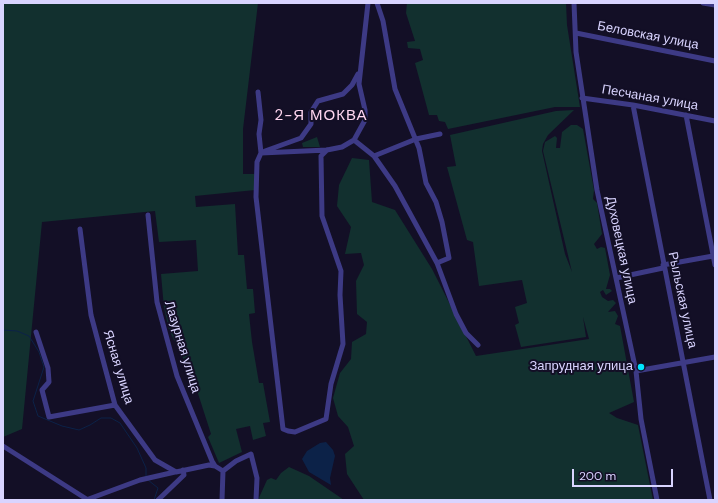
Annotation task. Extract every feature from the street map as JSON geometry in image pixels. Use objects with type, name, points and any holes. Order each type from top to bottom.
[{"type":"street","points":[[261,153],[327,150],[342,147],[354,140],[365,120],[365,110],[359,84],[368,3]]},
{"type":"street","points":[[377,3],[383,20],[395,89],[419,148],[426,183],[436,202],[449,258],[438,263]]},
{"type":"street","name":"Духовецкая улица","points":[[574,3],[576,52],[597,190],[636,371],[641,419],[657,500]]},
{"type":"street","points":[[703,3],[715,5]]},
{"type":"street","name":"Беловская улица","points":[[576,33],[715,61]]},
{"type":"street","points":[[261,153],[301,138],[311,124],[311,112],[318,101],[342,94],[352,85],[360,71]]},
{"type":"street","points":[[258,92],[261,120],[259,134],[261,153],[257,162],[256,197],[283,429],[295,432],[326,419],[331,384],[344,344],[340,295],[341,270],[322,216],[321,156],[327,150]]},
{"type":"street","name":"Песчаная улица","points":[[582,98],[633,105],[715,121]]},
{"type":"street","name":"Рыльская улица","points":[[633,105],[663,266],[684,363],[710,500]]},
{"type":"street","points":[[616,278],[663,266],[714,261],[686,116]]},
{"type":"street","points":[[374,156],[416,139],[440,134]]},
{"type":"street","points":[[354,140],[374,156],[395,186],[438,263],[456,314],[466,333],[478,345]]},
{"type":"street","name":"Лазурная улица","points":[[148,215],[157,302],[177,376],[215,466]]},
{"type":"street","name":"Ясная улица","points":[[80,229],[91,315],[115,405],[155,460],[175,472]]},
{"type":"street","points":[[36,332],[48,368],[49,382],[42,390],[49,417],[115,405]]},
{"type":"street","points":[[636,371],[715,357]]},
{"type":"street","points":[[3,446],[87,500],[140,480],[183,470],[209,465],[215,466],[223,471]]},
{"type":"street","points":[[223,471],[236,461],[251,454],[257,478],[256,500]]},
{"type":"street","points":[[158,500],[184,476],[183,470]]},
{"type":"street","points":[[222,500],[223,471]]},
{"type":"green space","points":[[3,3],[258,3],[243,129],[243,174],[255,174],[255,190],[195,196],[196,207],[235,204],[238,255],[244,255],[247,289],[253,289],[255,313],[249,314],[252,342],[259,383],[263,383],[270,422],[263,423],[266,436],[253,440],[250,426],[236,429],[242,452],[219,463],[208,437],[211,434],[193,378],[169,330],[164,308],[161,274],[198,271],[196,240],[159,242],[155,211],[42,222],[22,429],[3,437]]},
{"type":"green space","points":[[407,3],[566,3],[567,25],[580,107],[555,107],[448,129],[445,122],[439,121],[437,115],[429,115],[415,63],[423,60],[420,49],[408,48],[407,42],[415,41],[406,13]]},
{"type":"green space","points":[[574,110],[548,135],[543,144],[542,151],[565,254],[572,272],[543,151],[545,142],[555,136],[557,138],[556,148],[560,148],[562,132],[571,125],[577,125],[583,129],[594,190],[593,199],[597,203],[602,234],[594,244],[597,249],[601,247],[605,248],[610,275],[606,289],[610,289],[612,291],[606,295],[603,290],[600,292],[602,297],[608,301],[613,300],[616,303],[608,312],[615,311],[618,316],[615,324],[620,326],[634,402],[609,413],[617,418],[638,425],[653,500],[364,500],[347,474],[345,454],[354,446],[348,427],[338,416],[333,398],[340,373],[351,359],[352,342],[366,334],[367,322],[357,314],[356,281],[364,265],[361,253],[345,254],[351,227],[337,206],[339,185],[352,158],[369,160],[372,202],[395,210],[432,269],[476,356],[589,339],[583,317],[586,337],[521,347],[515,325],[519,323],[515,307],[527,303],[522,280],[479,286],[473,242],[467,240],[447,167],[456,166],[450,135],[556,111]]},
{"type":"green space","points":[[317,137],[320,147],[303,147],[302,143]]},
{"type":"green space","points":[[289,467],[309,476],[344,500],[258,500],[267,480],[271,478],[276,480],[281,473]]},
{"type":"water","points":[[326,442],[333,450],[335,456],[330,478],[331,485],[309,472],[302,459],[307,451],[320,443]]},
{"type":"waterway","points":[[3,330],[17,331],[29,336],[39,352],[44,367],[33,401],[38,416],[62,426],[79,430],[101,418],[111,418],[120,423],[137,448],[146,468],[146,476]]},
{"type":"waterway","points":[[148,480],[158,488],[154,500]]},
{"type":"place","name":"Запрудная улица","points":[[641,367]]},
{"type":"district","name":"2-Я МОКВА","points":[[321,116]]}]
